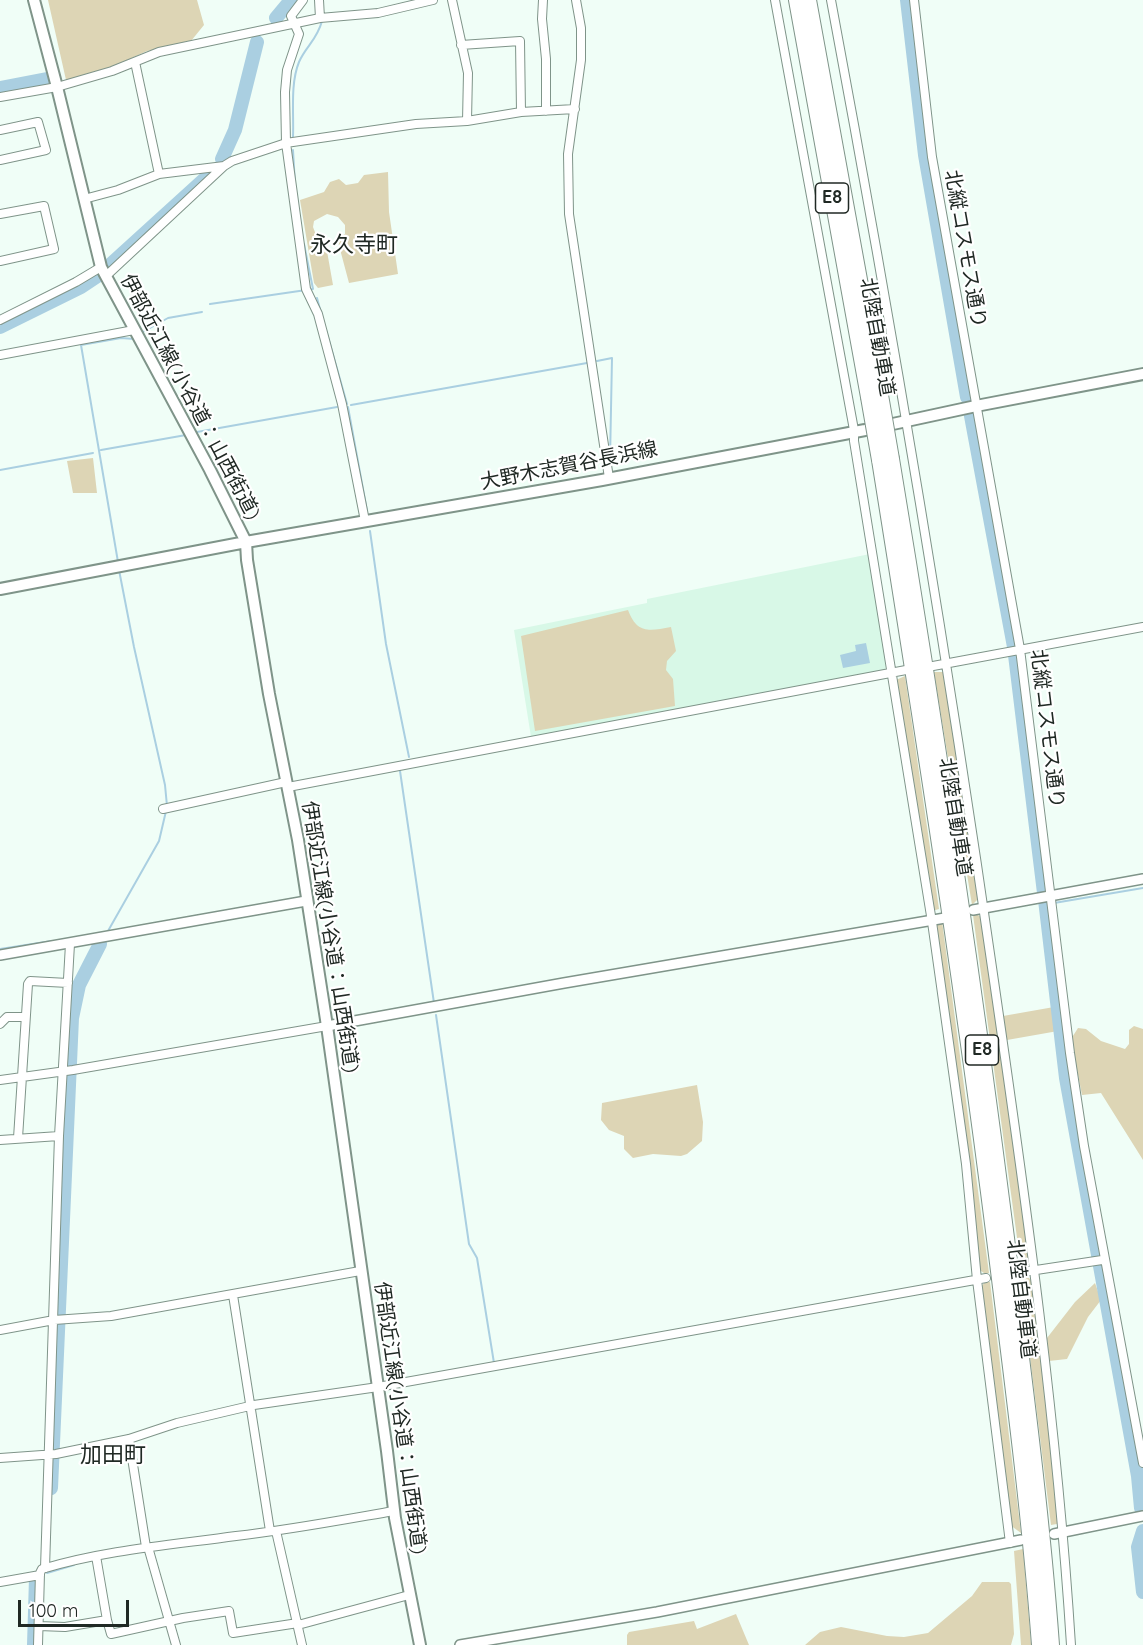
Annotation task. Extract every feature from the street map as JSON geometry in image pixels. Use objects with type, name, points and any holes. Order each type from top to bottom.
[{"type":"highway","name":"北陸自動車道","points":[[796,0],[886,459],[943,776],[997,1156],[1034,1448],[1052,1645]]},
{"type":"highway","name":"北陸自動車道","points":[[809,0],[874,396]]},
{"type":"highway","name":"北陸自動車道","points":[[886,459],[984,1159],[1021,1450],[1039,1645]]},
{"type":"main road","name":"伊部近江線(小谷道：山西街道)","points":[[34,0],[104,273],[246,542],[254,603],[327,1026],[395,1515],[420,1645]]},
{"type":"main road","name":"大野木志賀谷長浜線","points":[[0,589],[854,432],[1143,374]]},
{"type":"street","points":[[303,0],[291,16],[299,34],[287,70],[286,142],[307,290],[318,314],[342,404],[365,521]]},
{"type":"street","points":[[319,0],[320,18]]},
{"type":"street","points":[[0,97],[57,87],[112,71],[159,52],[320,18],[378,13],[433,0]]},
{"type":"street","points":[[452,0],[468,73],[467,121]]},
{"type":"street","points":[[543,0],[546,111]]},
{"type":"street","points":[[576,0],[581,28],[581,60],[568,154],[569,214],[609,477]]},
{"type":"street","points":[[775,0],[854,432],[932,922],[966,1164],[977,1280],[1010,1543]]},
{"type":"street","points":[[831,0],[876,240],[946,664],[978,909],[1033,1271],[1071,1645]]},
{"type":"street","name":"北縦コスモス通り","points":[[914,0],[932,157],[1016,650],[1052,897],[1070,1053],[1143,1463]]},
{"type":"street","points":[[461,45],[520,41],[521,112]]},
{"type":"street","points":[[135,62],[159,174]]},
{"type":"street","points":[[84,199],[118,190],[159,174],[224,166],[286,142],[417,124],[467,121],[521,112],[575,109]]},
{"type":"street","points":[[0,130],[38,122],[46,150],[0,160]]},
{"type":"street","points":[[0,320],[67,287],[104,273],[224,166]]},
{"type":"street","points":[[0,214],[44,206],[54,249],[0,261]]},
{"type":"street","points":[[0,355],[137,335]]},
{"type":"street","points":[[933,666],[1143,627]]},
{"type":"street","points":[[167,808],[906,670]]},
{"type":"street","points":[[978,909],[1143,879]]},
{"type":"street","points":[[0,955],[306,901]]},
{"type":"street","points":[[0,1080],[327,1026],[945,918]]},
{"type":"street","points":[[38,1645],[51,1454],[57,1320],[59,1136],[68,1070],[70,944]]},
{"type":"street","points":[[18,1138],[28,984],[30,981],[68,983]]},
{"type":"street","points":[[0,1024],[7,1017],[25,1017]]},
{"type":"street","points":[[0,1140],[59,1136]]},
{"type":"street","points":[[1023,1272],[1099,1260]]},
{"type":"street","points":[[0,1330],[57,1320],[111,1316],[360,1271]]},
{"type":"street","points":[[0,1458],[51,1454],[129,1439],[177,1423],[250,1407],[378,1388],[987,1278]]},
{"type":"street","points":[[233,1295],[250,1407],[273,1531],[302,1645]]},
{"type":"street","points":[[129,1439],[147,1547],[176,1645]]},
{"type":"street","points":[[0,1582],[96,1556],[147,1547],[395,1515]]},
{"type":"street","points":[[1059,1532],[1143,1516]]},
{"type":"street","points":[[460,1645],[657,1612],[1021,1540]]},
{"type":"street","points":[[96,1556],[111,1634],[230,1611],[233,1633],[298,1624],[409,1595]]},
{"type":"street","points":[[39,1626],[65,1627],[107,1620]]},
{"type":"shaded area","points":[[48,0],[197,0],[204,25],[191,41],[147,51],[105,70],[66,80]]},
{"type":"shaded area","points":[[388,172],[389,212],[398,274],[349,283],[337,238],[345,234],[345,225],[338,217],[327,214],[314,221],[313,227],[318,240],[325,240],[333,285],[318,288],[314,283],[300,200],[324,192],[330,182],[339,179],[346,185],[358,183],[364,175]]},
{"type":"shaded area","points":[[93,458],[97,493],[73,493],[67,461]]},
{"type":"shaded area","points":[[870,554],[886,667],[884,672],[531,737],[514,630],[647,603],[647,599]]},
{"type":"shaded area","points":[[628,610],[635,623],[645,629],[671,627],[676,651],[667,661],[666,670],[673,679],[675,706],[535,731],[521,636]]},
{"type":"shaded area","points":[[934,672],[945,672],[979,898],[972,905]]},
{"type":"shaded area","points":[[905,676],[939,909],[932,911],[896,680]]},
{"type":"shaded area","points":[[973,915],[982,918],[1029,1259],[1025,1266],[1021,1267]]},
{"type":"shaded area","points":[[942,921],[989,1273],[978,1269],[935,924]]},
{"type":"shaded area","points":[[1054,1007],[1058,1031],[1007,1040],[1003,1016]]},
{"type":"shaded area","points":[[1134,1026],[1143,1029],[1143,1160],[1101,1093],[1082,1095],[1071,1039],[1078,1028],[1086,1029],[1101,1041],[1125,1049],[1129,1044],[1129,1030]]},
{"type":"shaded area","points":[[697,1085],[703,1122],[702,1141],[687,1154],[681,1156],[653,1154],[633,1158],[624,1149],[624,1136],[609,1130],[601,1120],[602,1103]]},
{"type":"shaded area","points":[[1027,1276],[1032,1281],[1060,1515],[1057,1524],[1051,1525],[1020,1277]]},
{"type":"shaded area","points":[[985,1282],[990,1282],[1021,1533],[1010,1525],[981,1287]]},
{"type":"shaded area","points":[[1095,1283],[1101,1300],[1088,1317],[1067,1359],[1049,1361],[1047,1338],[1075,1302]]},
{"type":"shaded area","points":[[1023,1549],[1031,1645],[1021,1645],[1014,1551]]},
{"type":"shaded area","points":[[982,1582],[1009,1582],[1011,1584],[1014,1634],[1011,1645],[805,1645],[820,1632],[841,1627],[887,1636],[904,1637],[928,1633],[972,1596]]},
{"type":"shaded area","points":[[736,1614],[749,1645],[627,1645],[629,1632],[694,1621],[697,1629]]},
{"type":"water","points":[[866,643],[870,663],[843,668],[840,655],[856,651],[855,645]]},
{"type":"waterway","points":[[276,18],[291,0]]},
{"type":"waterway","points":[[907,0],[925,155],[967,397]]},
{"type":"waterway","points":[[293,137],[293,89],[296,71],[322,21]]},
{"type":"waterway","points":[[222,159],[235,130],[257,42]]},
{"type":"waterway","points":[[0,88],[48,79]]},
{"type":"waterway","points":[[293,150],[295,185]]},
{"type":"waterway","points":[[0,327],[81,287],[99,275],[208,176]]},
{"type":"waterway","points":[[210,304],[313,289],[304,244]]},
{"type":"waterway","points":[[317,298],[321,313]]},
{"type":"waterway","points":[[141,333],[168,318],[202,312]]},
{"type":"waterway","points":[[326,330],[347,404]]},
{"type":"waterway","points":[[118,562],[81,345],[121,338],[134,339]]},
{"type":"waterway","points":[[597,361],[612,358],[610,460]]},
{"type":"waterway","points":[[351,405],[587,363]]},
{"type":"waterway","points":[[197,432],[337,407]]},
{"type":"waterway","points":[[348,407],[367,511]]},
{"type":"waterway","points":[[971,416],[1014,647],[1044,893]]},
{"type":"waterway","points":[[101,450],[186,435]]},
{"type":"waterway","points":[[0,470],[93,453]]},
{"type":"waterway","points":[[370,531],[386,644],[409,757]]},
{"type":"waterway","points":[[119,570],[165,785],[167,806]]},
{"type":"waterway","points":[[400,771],[434,1003]]},
{"type":"waterway","points":[[108,931],[159,841],[166,811]]},
{"type":"waterway","points":[[1054,903],[1143,888]]},
{"type":"waterway","points":[[1045,900],[1066,1078],[1138,1476],[1141,1508]]},
{"type":"waterway","points":[[0,949],[52,941]]},
{"type":"waterway","points":[[51,1488],[72,1018],[79,985],[100,944]]},
{"type":"waterway","points":[[436,1015],[469,1244],[477,1258],[494,1363]]},
{"type":"waterway","points":[[1143,1531],[1138,1547],[1143,1592]]},
{"type":"waterway","points":[[47,1573],[74,1565]]},
{"type":"waterway","points":[[34,1645],[36,1578]]},
{"type":"district","name":"永久寺町","points":[[354,245]]},
{"type":"district","name":"加田町","points":[[113,1455]]}]
